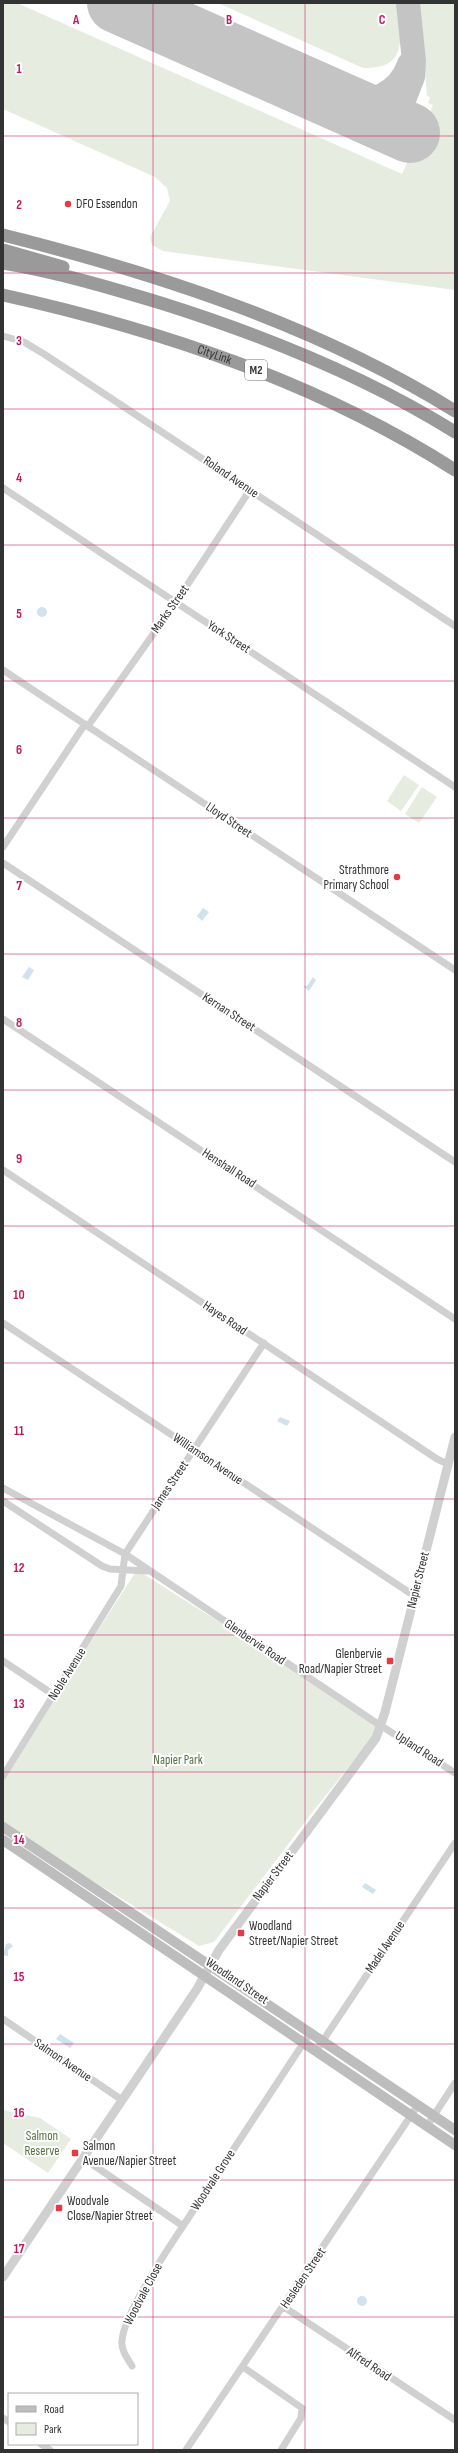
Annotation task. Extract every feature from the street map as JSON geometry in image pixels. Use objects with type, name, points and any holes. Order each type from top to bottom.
[{"type":"highway","points":[[3,234],[189,289],[290,327],[393,376],[455,411]]},
{"type":"highway","points":[[3,250],[56,265],[130,294]]},
{"type":"highway","points":[[3,263],[66,276],[130,294],[277,343],[363,382],[455,432]]},
{"type":"highway","name":"CityLink","points":[[3,295],[106,319],[245,365],[336,405],[455,470]]},
{"type":"highway","points":[[3,300],[44,304]]},
{"type":"main road","name":"Woodland Street","points":[[3,1827],[455,2130]]},
{"type":"main road","name":"Woodland Street","points":[[3,1840],[205,1975],[455,2146]]},
{"type":"main road","points":[[67,1883],[73,1874]]},
{"type":"street","name":"Roland Avenue","points":[[3,336],[24,342],[44,354],[455,626]]},
{"type":"street","name":"York Street","points":[[3,488],[455,787]]},
{"type":"street","name":"Marks Street","points":[[3,848],[87,725],[176,602],[250,490]]},
{"type":"street","name":"Lloyd Street","points":[[3,670],[455,970]]},
{"type":"street","name":"Kernan Street","points":[[3,863],[455,1162]]},
{"type":"street","name":"Henshall Road","points":[[3,1019],[455,1319]]},
{"type":"street","name":"Hayes Road","points":[[3,1170],[437,1459],[448,1464]]},
{"type":"street","name":"Williamson Avenue","points":[[3,1323],[414,1595]]},
{"type":"street","name":"James Street","points":[[124,1569],[125,1554],[264,1343]]},
{"type":"street","name":"Napier Street","points":[[3,2277],[241,1919],[367,1751],[382,1725],[455,1437]]},
{"type":"street","name":"Glenbervie Road","points":[[3,1488],[125,1554],[149,1572],[382,1725]]},
{"type":"street","name":"Glenbervie Road","points":[[3,1501],[102,1566],[110,1569],[149,1572]]},
{"type":"street","name":"Noble Avenue","points":[[3,1776],[121,1586],[124,1569]]},
{"type":"street","points":[[3,1661],[54,1695]]},
{"type":"street","name":"Upland Road","points":[[382,1725],[455,1773]]},
{"type":"street","name":"Madel Avenue","points":[[316,2051],[455,1843]]},
{"type":"street","name":"Salmon Avenue","points":[[3,2019],[122,2100]]},
{"type":"street","name":"Woodvale Grove","points":[[183,2226],[310,2033]]},
{"type":"street","points":[[427,2126],[455,2083]]},
{"type":"street","name":"Hesleden Street","points":[[186,2450],[284,2307],[418,2106]]},
{"type":"street","points":[[83,2158],[183,2226]]},
{"type":"street","name":"Woodvale Close","points":[[132,2366],[123,2349],[122,2335],[148,2282],[183,2226]]},
{"type":"street","name":"Alfred Road","points":[[284,2307],[455,2420]]},
{"type":"street","points":[[243,2367],[302,2408],[301,2418],[281,2450]]},
{"type":"green space","points":[[3,3],[17,3],[402,174],[433,105],[428,103],[430,97],[427,96],[419,3],[455,3],[455,290],[163,251],[152,245],[150,237],[170,201],[167,188],[155,177],[3,109]]},
{"type":"green space","points":[[218,3],[397,3],[400,27],[399,49],[395,57],[388,63],[378,67],[363,68]]},
{"type":"green space","points":[[404,775],[419,785],[401,811],[387,801]]},
{"type":"green space","points":[[422,787],[437,797],[419,823],[405,814]]},
{"type":"green space","name":"Napier Park","points":[[137,1570],[382,1725],[311,1814],[214,1942],[199,1946],[3,1826],[3,1777]]},
{"type":"green space","name":"Salmon Reserve","points":[[3,2110],[40,2118],[71,2139],[48,2173],[3,2143]]},
{"type":"water","points":[[42,607],[47,612],[42,617],[37,612]]},
{"type":"water","points":[[203,908],[209,912],[202,921],[197,916]]},
{"type":"water","points":[[29,967],[34,970],[28,980],[22,977]]},
{"type":"water","points":[[313,977],[316,980],[309,991],[303,986],[307,986]]},
{"type":"water","points":[[280,1417],[290,1421],[287,1426],[277,1421]]},
{"type":"water","points":[[365,1883],[376,1890],[373,1894],[362,1887]]},
{"type":"water","points":[[10,1943],[13,1946],[8,1950],[8,1956],[3,1955],[6,1944]]},
{"type":"water","points":[[60,2034],[74,2043],[70,2048],[56,2039]]},
{"type":"water","points":[[360,2296],[364,2296],[366,2297],[366,2305],[360,2306],[357,2303],[357,2299]]},
{"type":"taxiway","points":[[394,126],[413,77],[414,61],[408,3]]},
{"type":"taxiway","points":[[341,103],[362,102],[373,99],[391,90],[398,83],[409,64]]},
{"type":"runway","points":[[117,3],[410,133]]},
{"type":"place","name":"DFO Essendon","points":[[68,204]]},
{"type":"place","name":"Strathmore Primary School","points":[[397,877]]},
{"type":"place","name":"Glenbervie Road/Napier Street","points":[[390,1661]]},
{"type":"place","name":"Woodland Street/Napier Street","points":[[241,1933]]},
{"type":"place","name":"Salmon Avenue/Napier Street","points":[[75,2153]]},
{"type":"place","name":"Woodvale Close/Napier Street","points":[[59,2208]]}]
